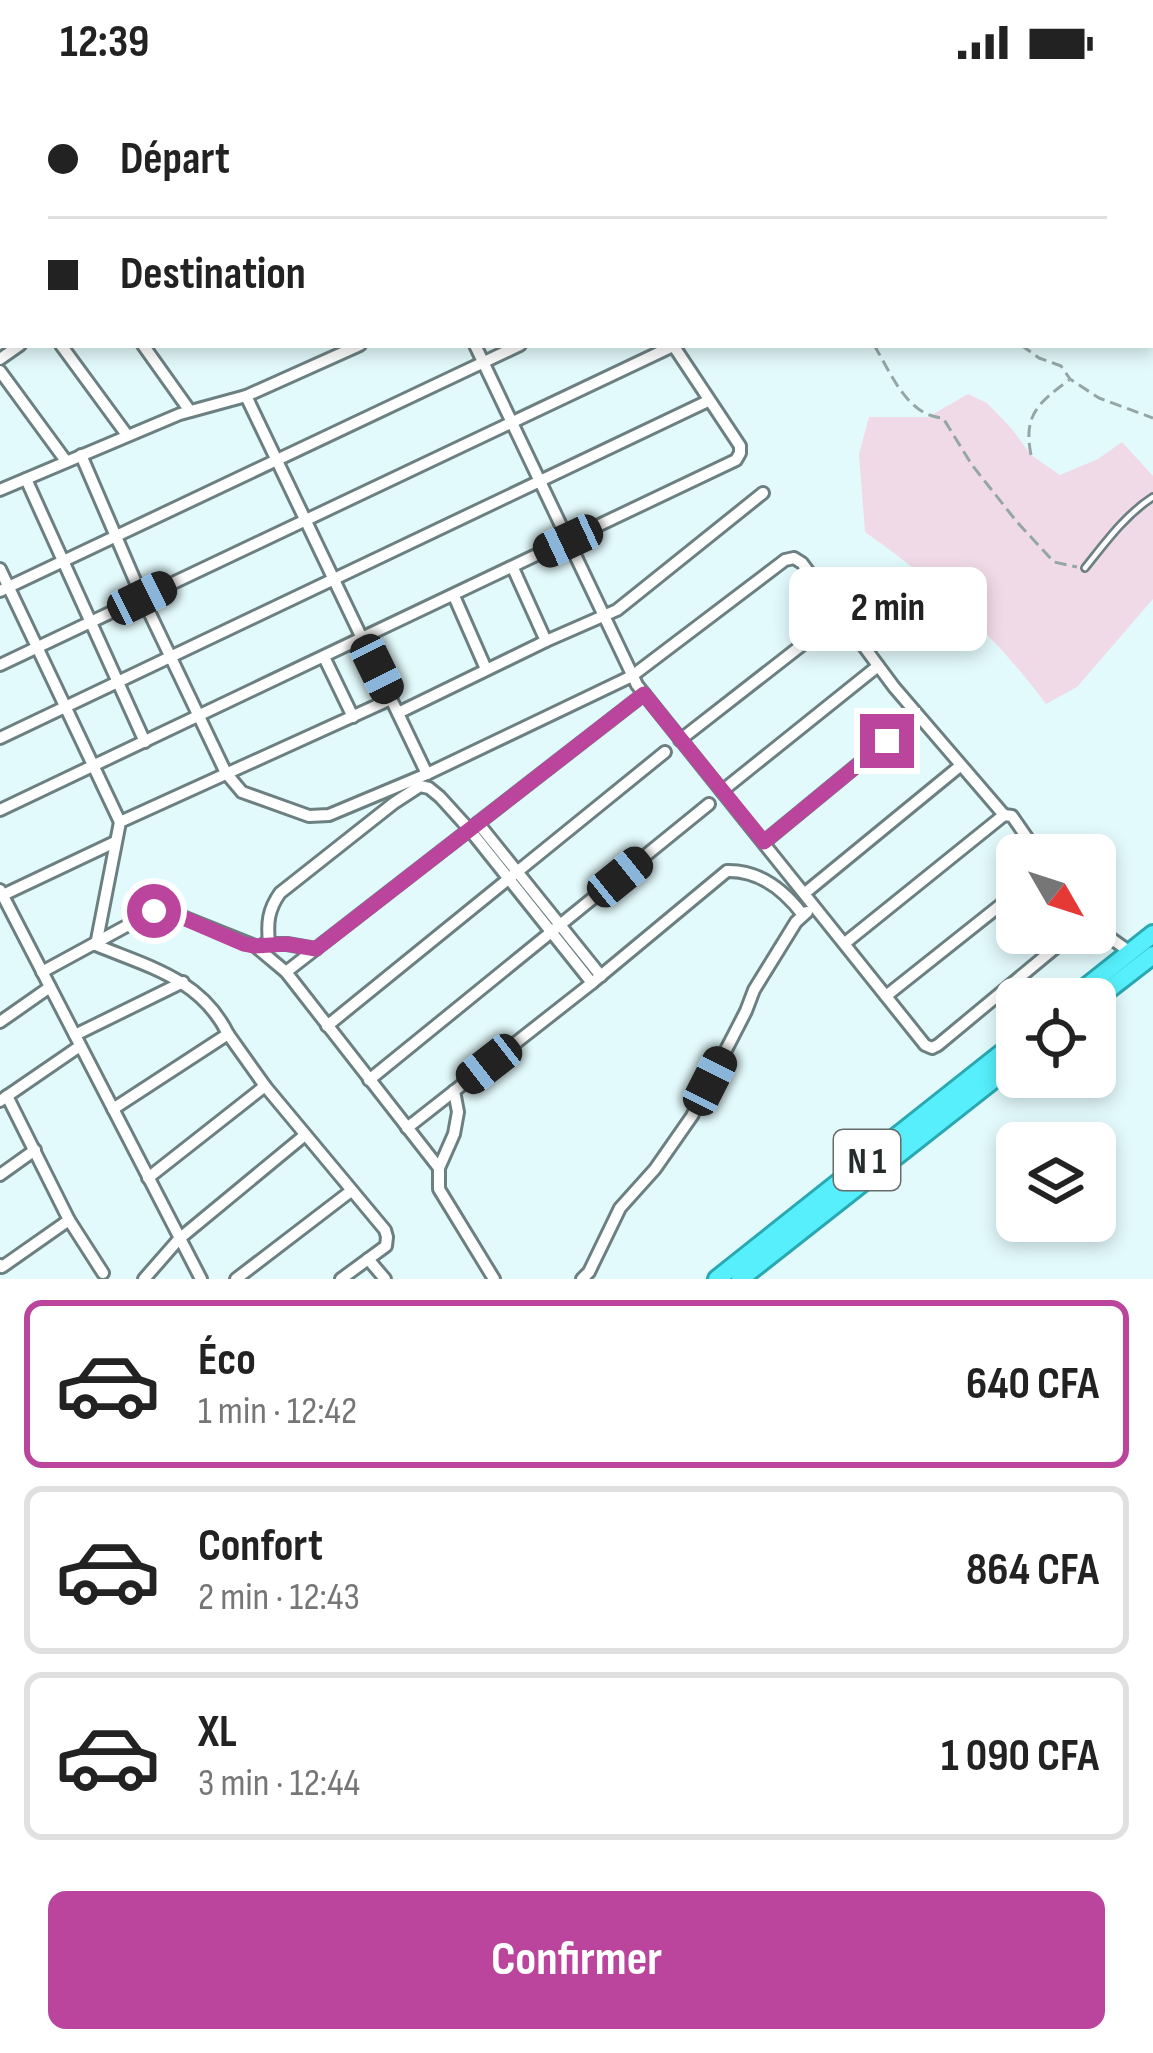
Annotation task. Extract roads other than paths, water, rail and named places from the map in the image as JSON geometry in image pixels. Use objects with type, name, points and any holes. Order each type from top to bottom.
[{"type":"highway","points":[[1097,978],[1153,934]]},
{"type":"highway","points":[[1116,984],[1153,955]]},
{"type":"highway","name":"N 1","points":[[717,1279],[996,1058]]},
{"type":"highway","name":"N 1","points":[[740,1279],[996,1077]]},
{"type":"street","points":[[63,348],[127,435]]},
{"type":"street","points":[[149,348],[190,411]]},
{"type":"street","points":[[2,487],[190,411],[246,396],[353,348]]},
{"type":"street","points":[[476,348],[632,676],[926,1046],[932,1048],[1047,954]]},
{"type":"street","points":[[4,589],[514,348]]},
{"type":"street","points":[[0,665],[667,348]]},
{"type":"street","points":[[0,810],[736,460],[740,446],[675,348]]},
{"type":"street","points":[[0,371],[66,461]]},
{"type":"street","points":[[246,396],[428,774]]},
{"type":"street","points":[[0,738],[708,401]]},
{"type":"street","points":[[81,455],[197,717],[226,773],[242,792]]},
{"type":"street","points":[[26,479],[145,742]]},
{"type":"street","points":[[398,713],[630,602],[763,494]]},
{"type":"street","points":[[205,783],[309,816],[329,815],[428,774],[632,676],[785,560],[794,558],[802,562],[917,716],[1024,834]]},
{"type":"street","points":[[512,568],[545,641]]},
{"type":"street","points":[[0,569],[4,589],[37,647],[120,822],[96,945]]},
{"type":"street","points":[[454,596],[486,669]]},
{"type":"street","points":[[680,740],[839,616]]},
{"type":"street","points":[[324,657],[353,717]]},
{"type":"street","points":[[722,791],[878,666]]},
{"type":"street","points":[[286,972],[644,694]]},
{"type":"street","points":[[120,822],[391,699]]},
{"type":"street","points":[[764,842],[917,716]]},
{"type":"street","points":[[327,1026],[665,752]]},
{"type":"street","points":[[805,893],[960,766]]},
{"type":"street","points":[[268,944],[267,923],[280,893],[419,786],[429,788],[474,826],[597,980]]},
{"type":"street","points":[[369,1080],[709,804]]},
{"type":"street","points":[[844,944],[1004,815]]},
{"type":"street","points":[[115,842],[1,892],[201,1279]]},
{"type":"street","points":[[407,1128],[727,871],[762,878],[789,896],[803,915]]},
{"type":"street","points":[[582,1279],[620,1208],[692,1116],[754,990],[789,932],[815,907]]},
{"type":"street","points":[[886,996],[996,909]]},
{"type":"street","points":[[42,972],[154,911],[165,910],[255,946],[286,972],[439,1168]]},
{"type":"street","points":[[1116,942],[1130,952]]},
{"type":"street","points":[[96,945],[183,982],[216,1011],[265,1086],[385,1230],[386,1246],[341,1279]]},
{"type":"street","points":[[255,946],[316,949]]},
{"type":"street","points":[[103,1273],[4,1099],[77,1040],[183,982]]},
{"type":"street","points":[[0,1022],[50,987]]},
{"type":"street","points":[[113,1109],[228,1034]]},
{"type":"street","points":[[148,1178],[265,1086]]},
{"type":"street","points":[[454,1091],[458,1112],[439,1168],[439,1189],[494,1279]]},
{"type":"street","points":[[144,1279],[179,1239],[305,1135]]},
{"type":"street","points":[[0,1175],[35,1150]]},
{"type":"street","points":[[236,1279],[351,1191]]},
{"type":"street","points":[[9,1279],[1,1266],[69,1220]]},
{"type":"street","points":[[368,1259],[386,1279]]},
{"type":"lane","points":[[1084,568],[1153,497]]}]
